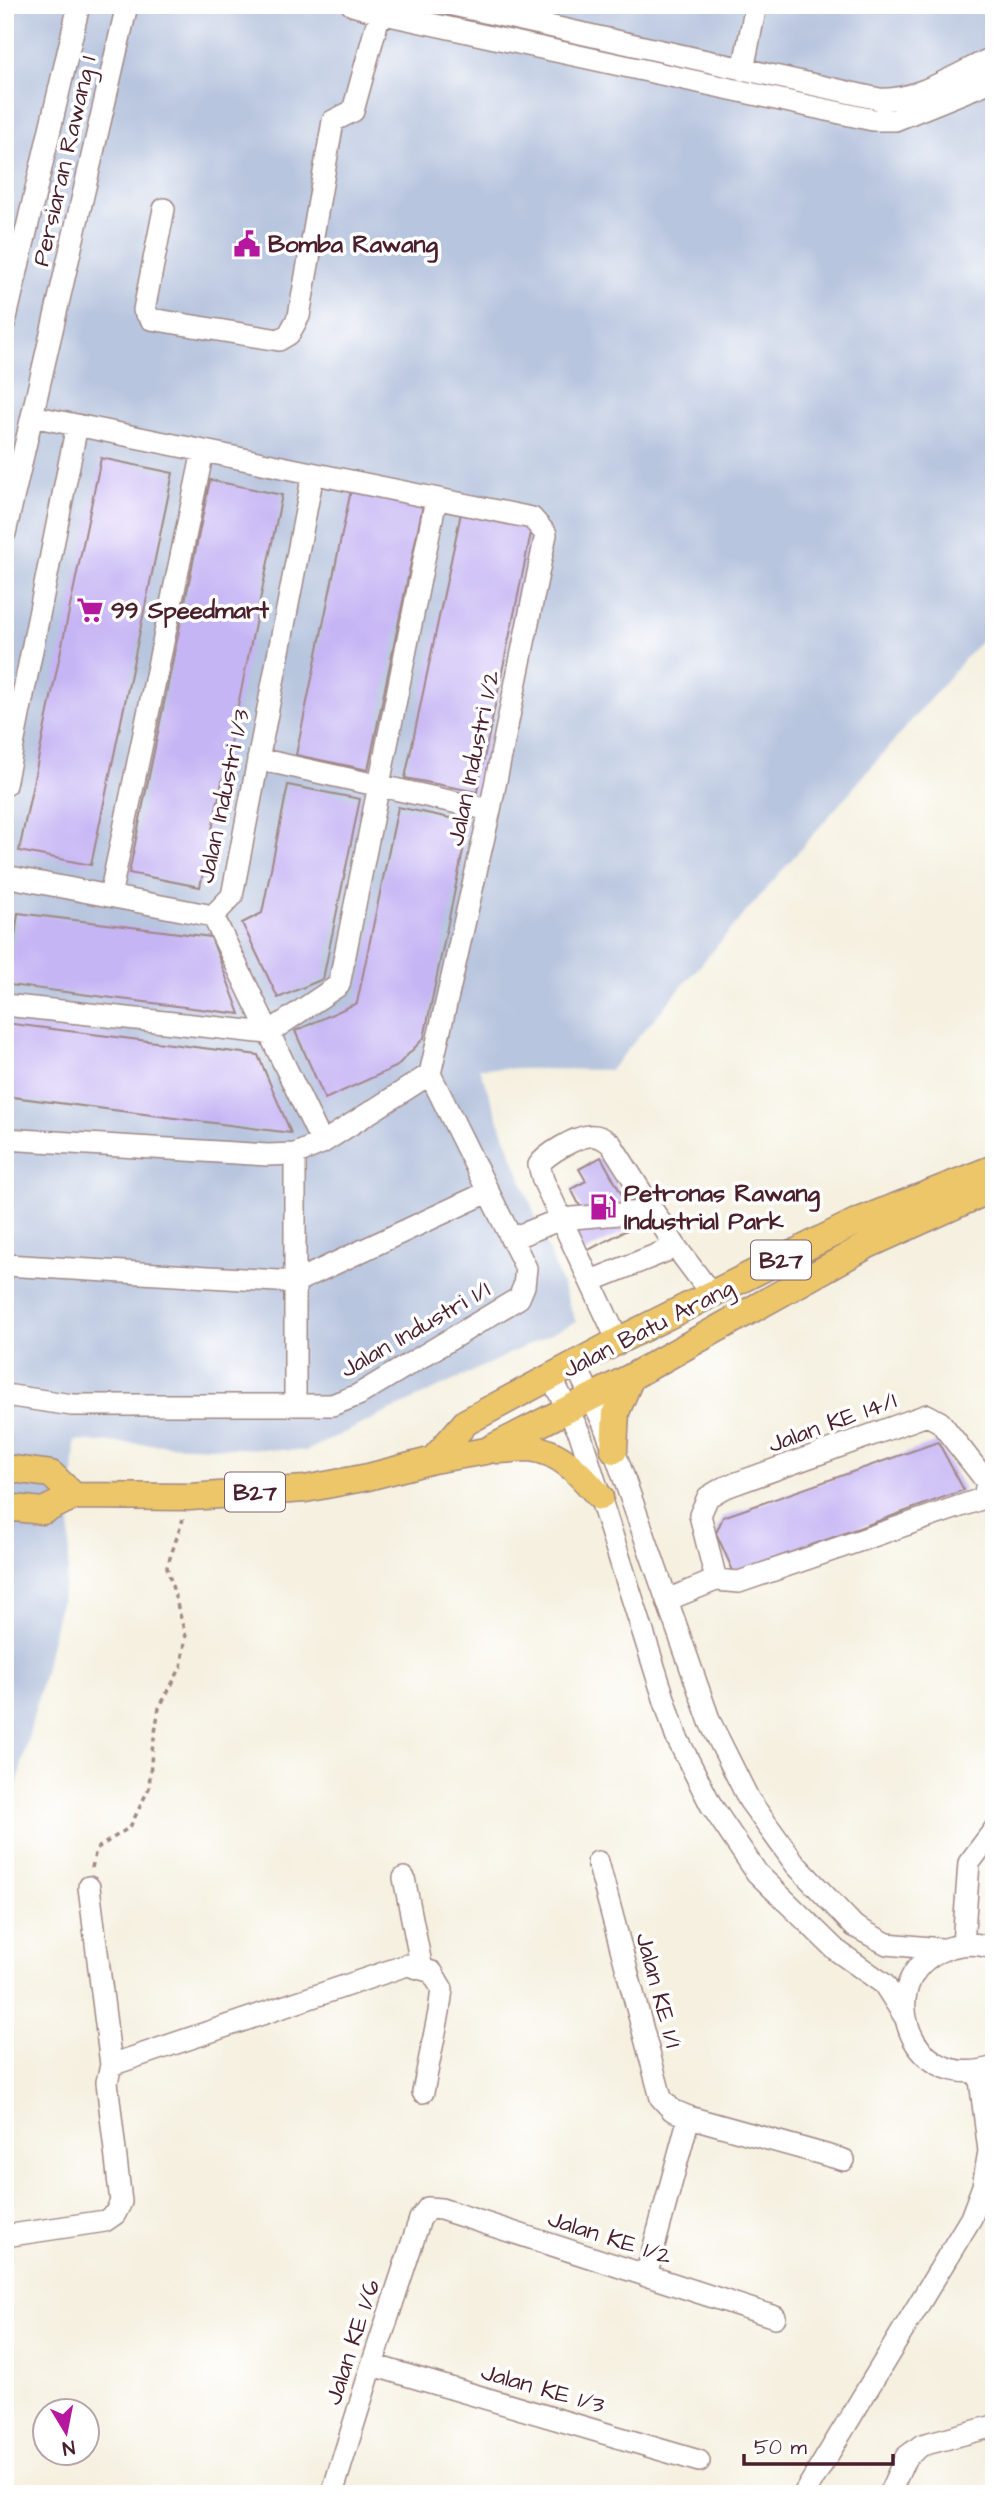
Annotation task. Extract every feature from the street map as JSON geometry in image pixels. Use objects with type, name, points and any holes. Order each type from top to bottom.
[{"type":"main road","name":"Jalan Batu Arang","points":[[433,1460],[466,1422],[618,1341],[856,1222],[994,1168]]},
{"type":"main road","name":"Jalan Batu Arang","points":[[74,1496],[190,1497],[305,1489],[486,1451],[631,1377],[868,1245],[994,1188]]},
{"type":"main road","points":[[614,1450],[616,1412],[631,1377]]},
{"type":"main road","points":[[486,1451],[531,1448],[555,1456],[575,1468],[600,1497]]},
{"type":"main road","points":[[5,1468],[51,1474],[74,1496],[43,1511],[5,1507]]},
{"type":"street","name":"Persiaran Rawang 1","points":[[5,322],[79,5]]},
{"type":"street","points":[[54,113],[85,5]]},
{"type":"street","points":[[352,5],[381,9],[873,120],[895,120],[994,80]]},
{"type":"street","points":[[453,5],[879,99],[894,100],[911,95],[994,57]]},
{"type":"street","points":[[743,70],[756,5]]},
{"type":"street","name":"Persiaran Rawang 1","points":[[5,533],[127,8]]},
{"type":"street","points":[[164,209],[144,310],[151,319],[279,340],[289,334],[299,316],[333,121],[353,111],[381,9]]},
{"type":"street","name":"Jalan Industri 1/2","points":[[32,416],[532,518],[546,534],[490,810],[430,1074]]},
{"type":"street","points":[[5,785],[77,425]]},
{"type":"street","points":[[110,896],[203,451]]},
{"type":"street","name":"Jalan Industri 1/3","points":[[5,876],[213,916],[232,896],[313,474]]},
{"type":"street","points":[[5,1005],[268,1033],[339,985],[436,499]]},
{"type":"street","points":[[258,759],[490,810]]},
{"type":"street","points":[[213,916],[322,1143]]},
{"type":"street","points":[[5,1139],[268,1156],[295,1154],[322,1143],[430,1074]]},
{"type":"street","name":"Jalan Industri 1/1","points":[[5,1395],[72,1405],[332,1405],[358,1395],[519,1298],[524,1286],[526,1268],[430,1074]]},
{"type":"street","points":[[618,1341],[542,1181],[539,1165],[545,1156],[587,1135],[600,1136],[611,1144],[676,1247],[712,1295]]},
{"type":"street","points":[[295,1154],[295,1405]]},
{"type":"street","points":[[5,1265],[295,1282],[488,1192]]},
{"type":"street","points":[[511,1239],[561,1219],[653,1211]]},
{"type":"street","points":[[591,1280],[676,1247]]},
{"type":"street","points":[[575,1364],[580,1404],[580,1434],[676,1736],[711,1805],[757,1873],[836,1950],[884,1984],[905,2017],[911,2037],[923,2054],[939,2066],[959,2072],[987,2070],[989,2151],[984,2186],[971,2218],[804,2494]]},
{"type":"street","points":[[551,1377],[580,1404],[614,1450],[710,1722],[749,1800],[796,1865],[854,1926],[887,1944],[941,1949],[963,1944],[985,1945],[994,1949]]},
{"type":"street","name":"Jalan KE 14/1","points":[[667,1600],[716,1580],[739,1582],[984,1498],[987,1482],[940,1422],[927,1415],[723,1488],[708,1497],[699,1515],[716,1580]]},
{"type":"street","points":[[963,1944],[969,1863],[994,1830]]},
{"type":"street","name":"Jalan KE 1/1","points":[[598,1862],[661,2098],[672,2110],[689,2116],[844,2160]]},
{"type":"street","points":[[404,1878],[422,1969]]},
{"type":"street","points":[[5,2236],[105,2221],[115,2214],[121,2202],[107,2082],[111,2065],[89,1887]]},
{"type":"street","points":[[905,2017],[905,1997],[912,1977],[925,1961],[941,1949]]},
{"type":"street","points":[[111,2065],[407,1965],[432,1972],[442,1989],[423,2092]]},
{"type":"street","points":[[646,2276],[689,2116]]},
{"type":"street","name":"Jalan KE 1/2","points":[[428,2208],[441,2209],[775,2317]]},
{"type":"street","name":"Jalan KE 1/6","points":[[332,2494],[420,2219],[428,2208]]},
{"type":"street","name":"Jalan KE 1/3","points":[[372,2365],[699,2461]]},
{"type":"street","points":[[889,2494],[906,2457],[922,2445],[994,2426]]},
{"type":"path","points":[[89,1887],[96,1849],[130,1826],[149,1788],[159,1708],[181,1667],[186,1637],[167,1567],[190,1497]]},
{"type":"shaded area","points":[[5,5],[994,5],[994,625],[610,1070],[479,1068],[576,1322],[306,1451],[75,1441],[68,1571],[9,1819],[5,1819]]},
{"type":"building","points":[[101,458],[173,473],[91,865],[19,851]]},
{"type":"building","points":[[210,480],[282,495],[200,887],[129,873]]},
{"type":"building","points":[[351,490],[423,505],[368,770],[296,755]]},
{"type":"building","points":[[461,513],[532,528],[477,792],[405,778]]},
{"type":"building","points":[[288,785],[360,799],[323,979],[278,998],[242,923],[262,913]]},
{"type":"building","points":[[398,807],[469,822],[424,1038],[396,1067],[325,1099],[295,1031],[357,1003]]},
{"type":"building","points":[[18,913],[211,937],[240,1014],[9,985]]},
{"type":"building","points":[[5,1023],[258,1055],[291,1133],[5,1096]]},
{"type":"building","points":[[601,1157],[627,1204],[635,1199],[646,1220],[581,1254],[570,1234],[582,1227],[581,1208],[571,1189],[586,1181],[579,1169]]},
{"type":"building","points":[[938,1442],[964,1490],[734,1573],[716,1533],[723,1517]]},
{"type":"place","name":"Bomba Rawang","points":[[247,244]]},
{"type":"place","name":"99 Speedmart","points":[[90,610]]},
{"type":"place","name":"Petronas Rawang Industrial Park","points":[[603,1207]]}]
